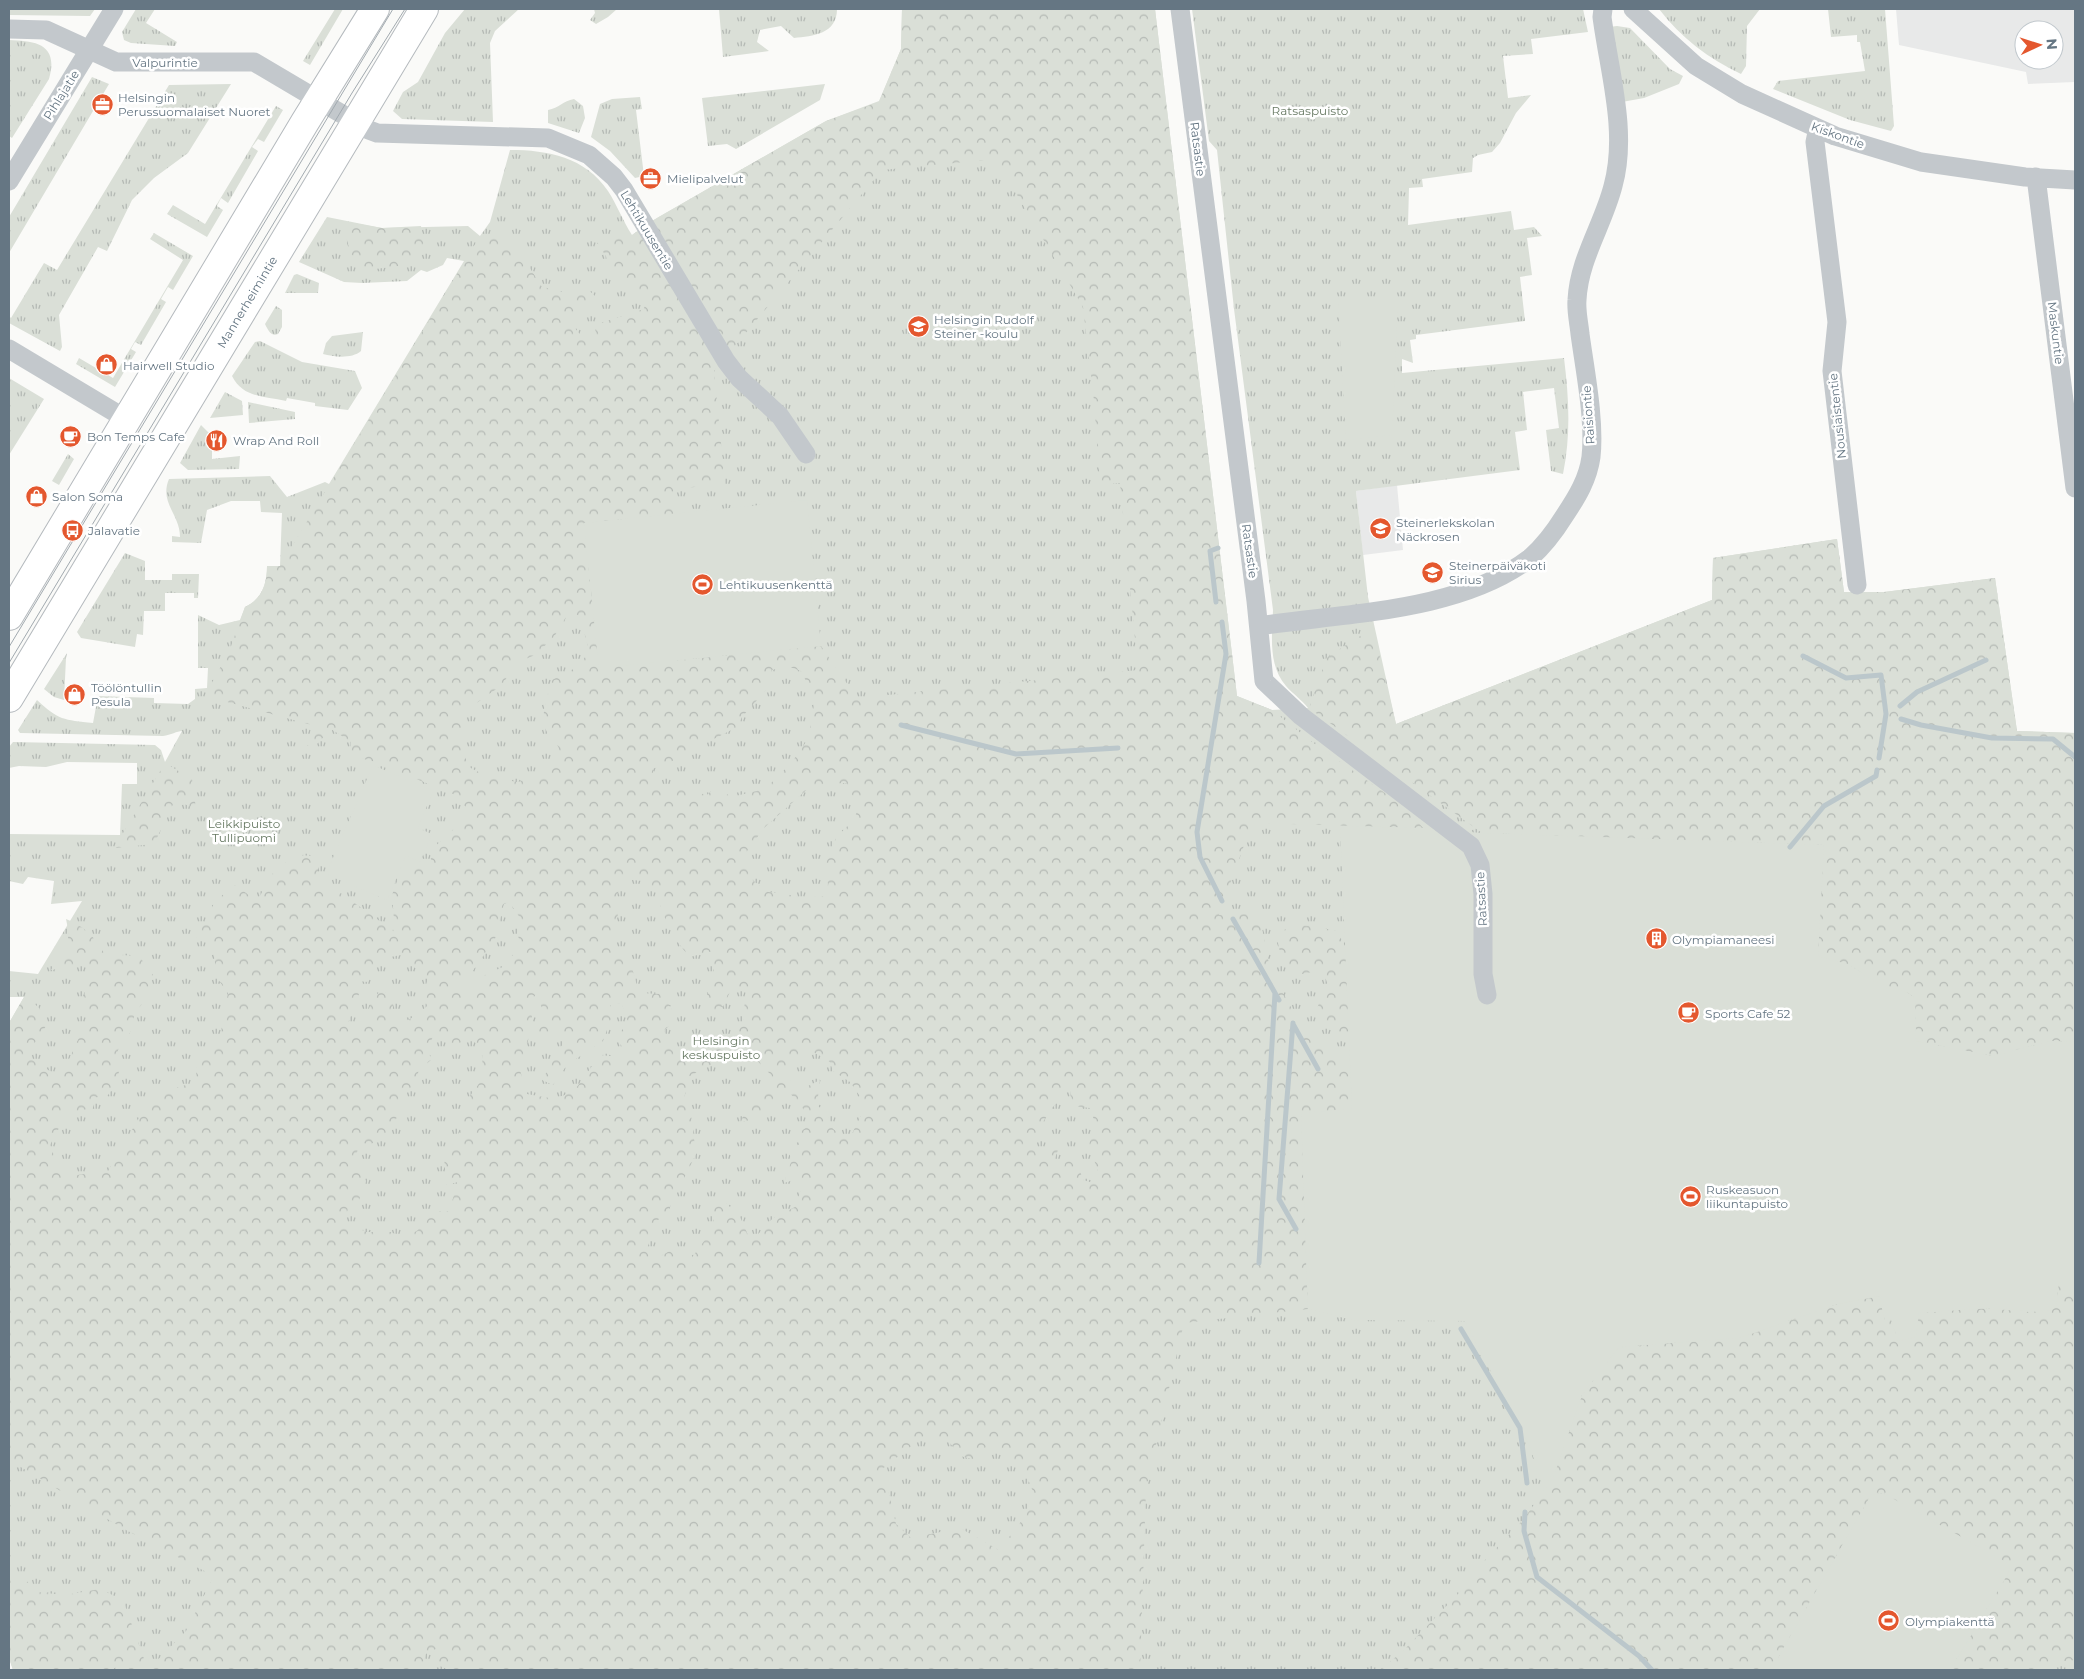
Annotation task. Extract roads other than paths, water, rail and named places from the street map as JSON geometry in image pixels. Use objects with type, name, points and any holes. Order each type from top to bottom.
[{"type":"main road","points":[[9,616],[317,101],[375,9]]},
{"type":"main road","name":"Mannerheimintie","points":[[9,698],[424,9]]},
{"type":"street","name":"Pihlajatie","points":[[9,181],[114,9]]},
{"type":"street","name":"Ratsastie","points":[[1180,9],[1259,626],[1264,681],[1321,731],[1471,846],[1480,865],[1483,974],[1487,995]]},
{"type":"street","name":"Raisiontie","points":[[1259,626],[1407,605],[1462,593],[1484,585],[1530,557],[1548,540],[1578,496],[1590,458],[1592,432],[1576,303],[1578,279],[1613,186],[1618,160],[1618,131],[1603,22],[1603,9]]},
{"type":"street","name":"Kiskontie","points":[[1632,9],[1696,66],[1742,94],[1835,136],[1921,162],[2025,177],[2075,180]]},
{"type":"street","name":"Valpurintie","points":[[9,29],[46,30],[116,62],[254,62],[317,101]]},
{"type":"street","name":"Lehtikuusentie","points":[[317,101],[369,130],[383,133],[542,137],[563,143],[589,155],[614,177],[624,190],[726,361],[739,378],[780,416],[806,454]]},
{"type":"street","name":"Nousiaistentie","points":[[1818,128],[1815,142],[1837,322],[1832,371],[1857,585]]},
{"type":"street","name":"Maskuntie","points":[[2036,177],[2075,488]]},
{"type":"street","points":[[9,349],[126,419]]},
{"type":"waterway","points":[[1216,602],[1210,551],[1218,548]]},
{"type":"waterway","points":[[1222,622],[1226,654],[1197,832],[1200,857],[1222,901]]},
{"type":"waterway","points":[[1803,656],[1846,678],[1881,675],[1886,714],[1879,758]]},
{"type":"waterway","points":[[1900,706],[1917,692],[1986,660]]},
{"type":"waterway","points":[[1901,719],[1921,725],[1992,738],[2053,739],[2075,757]]},
{"type":"waterway","points":[[901,725],[1016,754],[1118,748]]},
{"type":"waterway","points":[[1790,847],[1824,806],[1876,776],[1877,770]]},
{"type":"waterway","points":[[1233,919],[1279,1000]]},
{"type":"waterway","points":[[1259,1263],[1275,993]]},
{"type":"waterway","points":[[1293,1023],[1279,1199],[1296,1229]]},
{"type":"waterway","points":[[1293,1024],[1318,1069]]},
{"type":"waterway","points":[[1461,1329],[1520,1428],[1527,1483]]},
{"type":"waterway","points":[[1525,1512],[1524,1531],[1537,1577],[1639,1656],[1652,1670]]},
{"type":"tram line","points":[[9,647],[393,9]]},
{"type":"tram line","points":[[9,663],[352,93],[405,9]]},
{"type":"place","name":"Helsingin Perussuomalaiset Nuoret","points":[[102,104]]},
{"type":"place","name":"Mielipalvelut","points":[[651,178]]},
{"type":"place","name":"Helsingin Rudolf Steiner -koulu","points":[[918,326]]},
{"type":"place","name":"Hairwell Studio","points":[[107,365]]},
{"type":"place","name":"Bon Temps Cafe","points":[[71,436]]},
{"type":"place","name":"Wrap And Roll","points":[[217,440]]},
{"type":"place","name":"Salon Soma","points":[[36,496]]},
{"type":"place","name":"Steinerlekskolan Näckrosen","points":[[1380,529]]},
{"type":"place","name":"Jalavatie","points":[[72,530]]},
{"type":"place","name":"Steinerpäiväkoti Sirius","points":[[1433,572]]},
{"type":"place","name":"Lehtikuusenkenttä","points":[[703,584]]},
{"type":"place","name":"Töölöntullin Pesula","points":[[75,694]]},
{"type":"place","name":"Olympiamaneesi","points":[[1656,939]]},
{"type":"place","name":"Sports Cafe 52","points":[[1689,1013]]},
{"type":"place","name":"Ruskeasuon liikuntapuisto","points":[[1690,1196]]},
{"type":"place","name":"Olympiakenttä","points":[[1889,1621]]},
{"type":"park label","name":"Ratsaspuisto","points":[[1310,110]]},
{"type":"park label","name":"Leikkipuisto Tullipuomi","points":[[244,830]]},
{"type":"park label","name":"Helsingin keskuspuisto","points":[[721,1047]]}]
